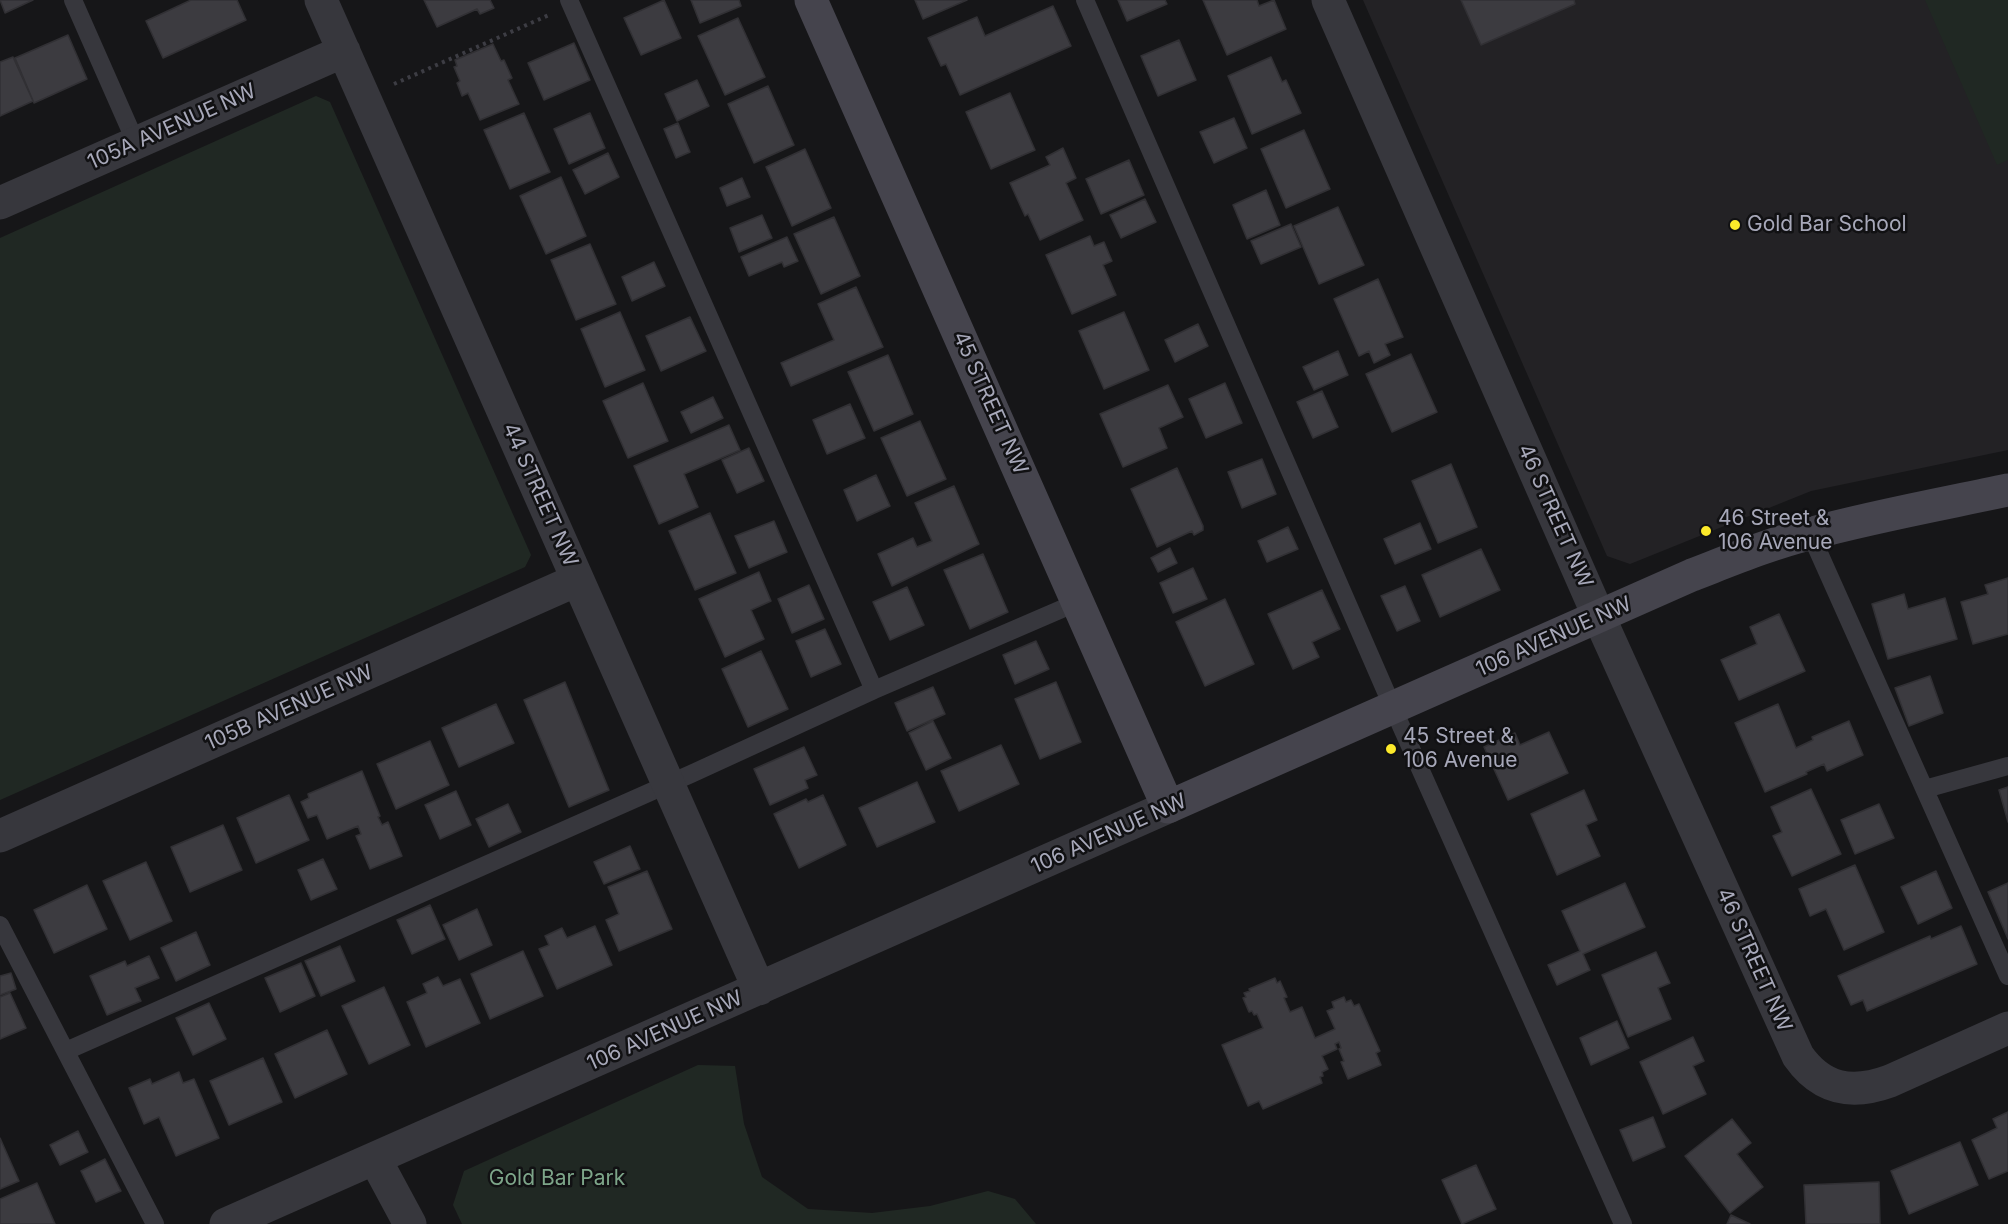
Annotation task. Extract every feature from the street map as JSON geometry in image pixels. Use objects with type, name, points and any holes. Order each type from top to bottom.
[{"type":"street","name":"44 STREET NW","points":[[321,0],[759,989]]},
{"type":"street","name":"45 STREET NW","points":[[811,0],[1168,807]]},
{"type":"street","name":"46 STREET NW","points":[[1328,0],[1599,617],[1790,1040],[1806,1067],[1816,1077],[1831,1085],[1858,1089],[1874,1087],[2008,1028]]},
{"type":"street","name":"105A AVENUE NW","points":[[0,203],[344,51]]},
{"type":"street","name":"106 AVENUE NW","points":[[226,1224],[1702,571],[1810,533],[2008,490]]},
{"type":"street","name":"105B AVENUE NW","points":[[0,836],[577,580]]},
{"type":"street","points":[[375,1159],[410,1224]]},
{"type":"lane","points":[[73,0],[136,143]]},
{"type":"lane","points":[[1085,0],[1393,708],[1623,1224]]},
{"type":"lane","points":[[570,2],[874,690]]},
{"type":"lane","points":[[1810,533],[2008,976]]},
{"type":"lane","points":[[66,1051],[874,690],[1078,602]]},
{"type":"lane","points":[[1925,789],[2008,766]]},
{"type":"lane","points":[[0,925],[155,1224]]},
{"type":"path","points":[[387,87],[570,2]]},
{"type":"shaded area","name":"Gold Bar School","points":[[1363,0],[2008,0],[2008,450],[1811,491],[1630,564],[1607,556]]},
{"type":"green space","points":[[1925,0],[2008,0],[2008,160],[1997,165]]},
{"type":"green space","points":[[316,96],[330,102],[531,555],[525,567],[0,800],[0,238]]},
{"type":"green space","name":"Gold Bar Park","points":[[698,1065],[735,1066],[744,1124],[762,1177],[808,1209],[872,1213],[930,1206],[988,1191],[1015,1199],[1036,1224],[462,1224],[453,1205],[464,1171]]},
{"type":"building","points":[[0,0],[33,0],[5,13]]},
{"type":"building","points":[[191,0],[237,0],[246,20],[163,58],[146,21]]},
{"type":"building","points":[[424,0],[490,0],[494,8],[480,14],[477,9],[437,27]]},
{"type":"building","points":[[664,0],[681,38],[641,55],[624,18]]},
{"type":"building","points":[[691,0],[739,0],[741,6],[700,23]]},
{"type":"building","points":[[915,0],[967,0],[923,19]]},
{"type":"building","points":[[1118,0],[1165,0],[1167,4],[1127,21]]},
{"type":"building","points":[[1203,0],[1257,0],[1259,6],[1274,0],[1286,29],[1227,55]]},
{"type":"building","points":[[1461,0],[1574,0],[1575,4],[1481,45]]},
{"type":"building","points":[[1053,6],[1071,46],[960,95],[946,64],[941,66],[928,38],[977,17],[985,36]]},
{"type":"building","points":[[738,18],[765,77],[725,95],[698,36]]},
{"type":"building","points":[[68,35],[87,79],[34,103],[15,58]]},
{"type":"building","points":[[1179,40],[1196,80],[1158,96],[1141,56]]},
{"type":"building","points":[[574,43],[590,80],[544,100],[528,63]]},
{"type":"building","points":[[493,44],[512,78],[508,80],[519,104],[480,120],[468,93],[462,96],[457,83],[460,81],[454,67],[457,66],[455,60]]},
{"type":"building","points":[[13,57],[33,101],[0,116],[0,62]]},
{"type":"building","points":[[1271,57],[1282,82],[1286,80],[1301,113],[1252,134],[1228,76]]},
{"type":"building","points":[[697,80],[709,106],[677,121],[665,94]]},
{"type":"building","points":[[768,86],[794,145],[754,163],[728,104]]},
{"type":"building","points":[[1010,93],[1035,150],[991,169],[966,112]]},
{"type":"building","points":[[524,113],[550,172],[510,189],[484,130]]},
{"type":"building","points":[[590,113],[605,148],[569,164],[554,129]]},
{"type":"building","points":[[1234,118],[1247,148],[1214,163],[1200,132]]},
{"type":"building","points":[[678,123],[690,152],[676,158],[664,129]]},
{"type":"building","points":[[1304,130],[1330,189],[1286,208],[1261,149]]},
{"type":"building","points":[[1063,148],[1076,178],[1066,183],[1083,220],[1040,240],[1028,214],[1025,216],[1010,183],[1050,165],[1046,157]]},
{"type":"building","points":[[805,149],[831,208],[792,226],[766,167]]},
{"type":"building","points":[[608,153],[619,177],[585,194],[573,170]]},
{"type":"building","points":[[1129,160],[1144,195],[1101,214],[1086,179]]},
{"type":"building","points":[[561,177],[586,236],[546,254],[520,196]]},
{"type":"building","points":[[742,178],[750,197],[727,206],[720,188]]},
{"type":"building","points":[[1266,190],[1280,225],[1247,239],[1233,205]]},
{"type":"building","points":[[1145,199],[1156,222],[1121,238],[1110,215]]},
{"type":"building","points":[[1338,207],[1364,265],[1319,284],[1294,226]]},
{"type":"building","points":[[762,215],[772,238],[739,252],[730,228]]},
{"type":"building","points":[[834,217],[860,276],[821,294],[794,234]]},
{"type":"building","points":[[1291,224],[1301,247],[1261,264],[1251,241]]},
{"type":"building","points":[[1090,236],[1094,246],[1104,242],[1112,261],[1103,265],[1116,295],[1072,314],[1046,255]]},
{"type":"building","points":[[787,237],[798,261],[784,267],[782,262],[749,276],[741,257]]},
{"type":"building","points":[[590,244],[616,304],[576,320],[551,260]]},
{"type":"building","points":[[654,262],[665,286],[632,301],[622,277]]},
{"type":"building","points":[[1378,279],[1403,337],[1385,344],[1390,355],[1374,363],[1369,351],[1359,356],[1334,299]]},
{"type":"building","points":[[856,287],[883,347],[791,386],[781,363],[834,340],[818,304]]},
{"type":"building","points":[[620,312],[645,370],[605,387],[581,329]]},
{"type":"building","points":[[1124,312],[1149,370],[1104,389],[1079,331]]},
{"type":"building","points":[[690,317],[706,351],[661,371],[646,336]]},
{"type":"building","points":[[1198,324],[1208,346],[1175,362],[1165,340]]},
{"type":"building","points":[[1338,351],[1348,375],[1314,390],[1303,367]]},
{"type":"building","points":[[1411,354],[1437,412],[1392,432],[1366,374]]},
{"type":"building","points":[[888,355],[913,414],[874,431],[848,372]]},
{"type":"building","points":[[643,383],[668,441],[628,458],[603,401]]},
{"type":"building","points":[[1225,383],[1242,423],[1206,438],[1189,399]]},
{"type":"building","points":[[1168,385],[1183,417],[1159,428],[1167,448],[1123,467],[1100,414]]},
{"type":"building","points":[[1322,391],[1338,427],[1313,438],[1297,402]]},
{"type":"building","points":[[713,397],[723,418],[691,433],[681,412]]},
{"type":"building","points":[[850,404],[865,438],[827,454],[813,420]]},
{"type":"building","points":[[920,421],[946,479],[907,496],[881,438]]},
{"type":"building","points":[[729,425],[740,450],[684,474],[698,507],[659,524],[634,466]]},
{"type":"building","points":[[749,448],[764,481],[737,493],[722,460]]},
{"type":"building","points":[[1262,459],[1276,494],[1242,508],[1228,472]]},
{"type":"building","points":[[1451,464],[1477,527],[1438,543],[1412,481]]},
{"type":"building","points":[[1177,468],[1203,530],[1194,535],[1192,531],[1157,547],[1131,489]]},
{"type":"building","points":[[876,475],[890,506],[857,521],[844,490]]},
{"type":"building","points":[[954,486],[979,544],[892,586],[878,554],[913,538],[917,547],[932,541],[915,503]]},
{"type":"building","points":[[710,513],[736,573],[695,590],[669,531]]},
{"type":"building","points":[[774,521],[787,552],[749,568],[735,536]]},
{"type":"building","points":[[1420,523],[1431,549],[1395,564],[1384,539]]},
{"type":"building","points":[[1288,527],[1298,549],[1267,562],[1258,541]]},
{"type":"building","points":[[1170,548],[1177,563],[1158,572],[1151,558]]},
{"type":"building","points":[[1481,549],[1500,590],[1440,617],[1422,575]]},
{"type":"building","points":[[983,554],[1008,612],[970,629],[944,570]]},
{"type":"building","points":[[1193,568],[1207,599],[1173,613],[1160,583]]},
{"type":"building","points":[[759,572],[771,601],[751,610],[764,639],[725,657],[699,599]]},
{"type":"building","points":[[2008,578],[2008,634],[1973,644],[1961,602],[1988,594],[1985,585]]},
{"type":"building","points":[[809,585],[824,619],[792,633],[778,599]]},
{"type":"building","points":[[1405,586],[1420,621],[1397,631],[1381,596]]},
{"type":"building","points":[[907,587],[924,625],[890,640],[873,602]]},
{"type":"building","points":[[1322,590],[1340,629],[1312,642],[1319,657],[1293,669],[1268,614]]},
{"type":"building","points":[[1904,594],[1908,609],[1945,598],[1957,639],[1888,659],[1872,604]]},
{"type":"building","points":[[1225,599],[1254,664],[1205,686],[1176,622]]},
{"type":"building","points":[[1779,614],[1805,671],[1739,700],[1721,660],[1757,644],[1750,627]]},
{"type":"building","points":[[825,629],[841,664],[811,677],[796,641]]},
{"type":"building","points":[[1036,641],[1049,669],[1015,684],[1003,655]]},
{"type":"building","points":[[761,651],[788,709],[748,727],[722,669]]},
{"type":"building","points":[[1930,676],[1943,713],[1909,726],[1895,688]]},
{"type":"building","points":[[565,682],[609,790],[569,807],[524,700]]},
{"type":"building","points":[[1056,682],[1081,742],[1040,759],[1015,699]]},
{"type":"building","points":[[933,687],[945,714],[907,731],[895,703]]},
{"type":"building","points":[[496,704],[514,743],[459,767],[442,728]]},
{"type":"building","points":[[1778,704],[1796,748],[1813,740],[1812,737],[1849,721],[1863,755],[1827,771],[1824,764],[1765,792],[1735,723]]},
{"type":"building","points":[[933,721],[951,758],[926,770],[909,733]]},
{"type":"building","points":[[1549,732],[1568,773],[1508,800],[1484,747],[1515,733],[1520,745]]},
{"type":"building","points":[[430,741],[449,785],[396,809],[377,764]]},
{"type":"building","points":[[1001,745],[1019,784],[959,811],[941,771]]},
{"type":"building","points":[[804,747],[817,775],[805,780],[808,788],[770,805],[754,769]]},
{"type":"building","points":[[362,771],[380,816],[378,817],[382,825],[388,822],[402,856],[370,869],[356,836],[361,834],[358,826],[327,839],[317,815],[308,818],[301,802],[309,798],[308,794]]},
{"type":"building","points":[[917,782],[935,822],[877,847],[859,808]]},
{"type":"building","points":[[2008,787],[2008,822],[1999,790]]},
{"type":"building","points":[[1811,789],[1841,854],[1792,876],[1773,836],[1782,832],[1771,807]]},
{"type":"building","points":[[1584,790],[1597,820],[1586,825],[1600,856],[1557,875],[1531,814]]},
{"type":"building","points":[[456,791],[471,825],[440,839],[425,805]]},
{"type":"building","points":[[289,795],[309,840],[256,863],[237,818]]},
{"type":"building","points":[[823,795],[846,845],[799,868],[774,814],[806,799],[808,802]]},
{"type":"building","points":[[508,804],[521,832],[489,847],[476,819]]},
{"type":"building","points":[[1879,804],[1894,838],[1855,854],[1841,820]]},
{"type":"building","points":[[223,825],[242,870],[190,892],[171,847]]},
{"type":"building","points":[[630,846],[640,869],[604,884],[594,862]]},
{"type":"building","points":[[323,859],[337,889],[311,900],[298,870]]},
{"type":"building","points":[[146,862],[172,921],[130,940],[103,881]]},
{"type":"building","points":[[1855,865],[1884,932],[1844,950],[1826,909],[1810,916],[1799,889]]},
{"type":"building","points":[[647,871],[672,929],[619,951],[606,920],[619,914],[608,887]]},
{"type":"building","points":[[1936,871],[1952,908],[1918,924],[1901,887]]},
{"type":"building","points":[[1625,883],[1645,927],[1583,954],[1590,970],[1557,985],[1548,965],[1580,951],[1562,911]]},
{"type":"building","points":[[2008,883],[2008,939],[1988,892]]},
{"type":"building","points":[[87,885],[107,929],[54,953],[34,910]]},
{"type":"building","points":[[430,905],[445,939],[412,954],[397,920]]},
{"type":"building","points":[[477,909],[492,945],[459,960],[443,925]]},
{"type":"building","points":[[595,926],[612,965],[557,989],[539,949],[549,945],[545,936],[562,928],[567,938]]},
{"type":"building","points":[[1961,926],[1977,964],[1867,1011],[1863,1000],[1851,1005],[1838,976],[1930,936],[1931,939]]},
{"type":"building","points":[[196,932],[210,965],[176,981],[161,948]]},
{"type":"building","points":[[340,946],[355,981],[321,996],[305,961]]},
{"type":"building","points":[[523,951],[543,996],[490,1019],[471,974]]},
{"type":"building","points":[[1656,952],[1670,983],[1658,988],[1671,1019],[1628,1037],[1602,975]]},
{"type":"building","points":[[149,956],[159,978],[135,988],[141,1001],[107,1015],[90,976],[125,961],[127,966]]},
{"type":"building","points":[[301,963],[315,996],[280,1012],[265,978]]},
{"type":"building","points":[[11,973],[16,989],[0,995],[0,976]]},
{"type":"building","points":[[438,977],[443,986],[460,979],[480,1023],[426,1047],[407,1002],[427,993],[423,984]]},
{"type":"building","points":[[1275,978],[1277,983],[1280,981],[1290,1012],[1302,1007],[1315,1038],[1335,1029],[1327,1011],[1334,1008],[1332,1002],[1344,997],[1346,1002],[1351,1000],[1354,1006],[1359,1004],[1380,1051],[1376,1053],[1381,1065],[1348,1079],[1341,1062],[1344,1061],[1339,1042],[1335,1044],[1337,1049],[1322,1056],[1328,1069],[1322,1072],[1323,1076],[1320,1077],[1322,1083],[1263,1109],[1259,1101],[1248,1106],[1222,1045],[1263,1028],[1257,1014],[1249,1012],[1243,998],[1246,997],[1244,993]]},
{"type":"building","points":[[384,987],[410,1045],[369,1064],[342,1006]]},
{"type":"building","points":[[10,993],[26,1028],[0,1039],[0,997]]},
{"type":"building","points":[[209,1003],[226,1039],[193,1055],[176,1018]]},
{"type":"building","points":[[1617,1021],[1629,1048],[1591,1065],[1580,1038]]},
{"type":"building","points":[[327,1030],[347,1074],[295,1098],[275,1054]]},
{"type":"building","points":[[1693,1037],[1704,1061],[1693,1066],[1706,1094],[1663,1114],[1640,1062]]},
{"type":"building","points":[[263,1058],[282,1102],[229,1125],[210,1081]]},
{"type":"building","points":[[179,1072],[183,1083],[194,1079],[219,1138],[176,1156],[159,1117],[144,1124],[129,1088],[150,1079],[152,1084]]},
{"type":"building","points":[[2008,1112],[2008,1171],[1989,1179],[1972,1140],[1997,1128],[1993,1119]]},
{"type":"building","points":[[1653,1117],[1665,1147],[1633,1161],[1620,1130]]},
{"type":"building","points":[[1732,1119],[1751,1143],[1737,1154],[1763,1187],[1730,1213],[1685,1156]]},
{"type":"building","points":[[78,1131],[88,1152],[60,1165],[50,1145]]},
{"type":"building","points":[[0,1138],[19,1181],[0,1189]]},
{"type":"building","points":[[1960,1142],[1978,1185],[1909,1214],[1891,1171]]},
{"type":"building","points":[[105,1159],[121,1191],[96,1202],[81,1171]]},
{"type":"building","points":[[1476,1165],[1496,1209],[1462,1224],[1442,1180]]},
{"type":"building","points":[[1879,1182],[1880,1224],[1806,1224],[1804,1185]]},
{"type":"building","points":[[37,1183],[55,1224],[0,1224],[0,1199]]},
{"type":"building","points":[[1731,1215],[1750,1224],[1727,1224]]},
{"type":"place","name":"Gold Bar School","points":[[1735,225]]},
{"type":"place","name":"46 Street & 106 Avenue","points":[[1706,531]]},
{"type":"place","name":"45 Street & 106 Avenue","points":[[1391,749]]}]
